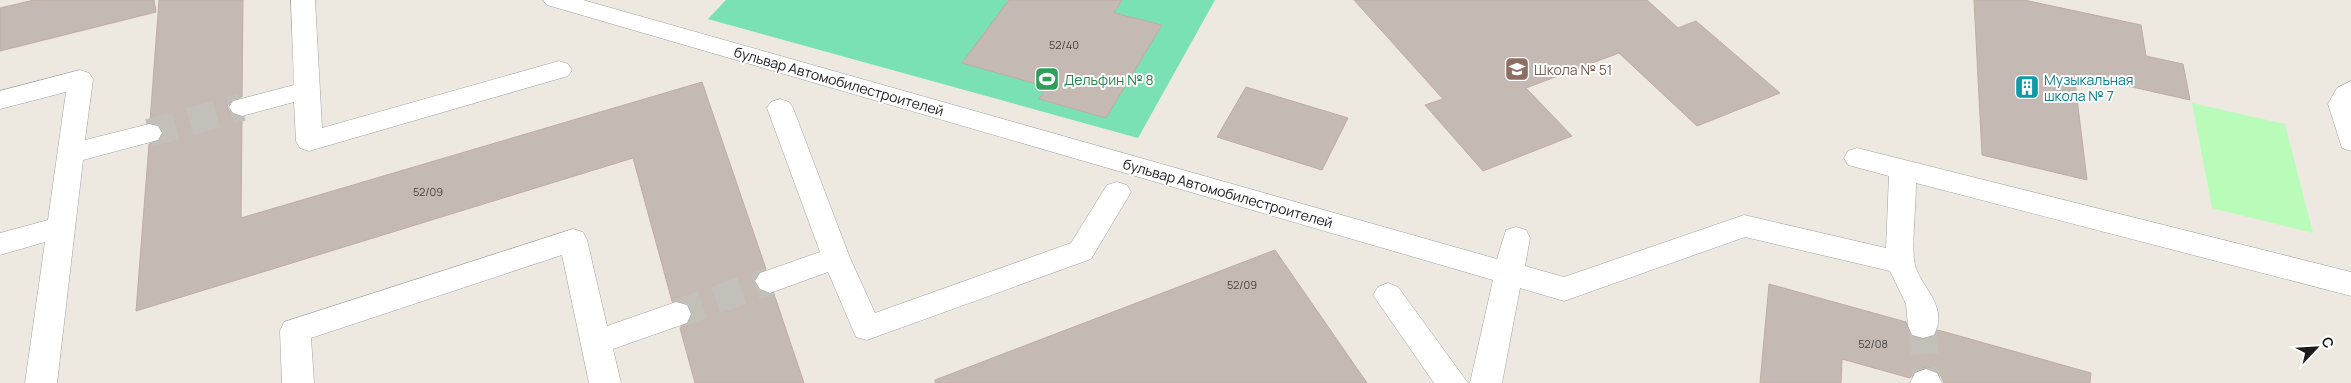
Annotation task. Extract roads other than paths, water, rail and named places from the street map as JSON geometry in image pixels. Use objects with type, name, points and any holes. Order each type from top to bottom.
[{"type":"street","points":[[303,0],[309,141],[559,70]]},
{"type":"street","name":"бульвар Автомобилестроителей","points":[[555,0],[1564,289],[1744,226],[1900,262]]},
{"type":"street","points":[[0,100],[80,79],[41,383]]},
{"type":"street","points":[[242,107],[307,90]]},
{"type":"street","points":[[2351,90],[2346,94],[2341,104],[2351,141]]},
{"type":"street","points":[[780,108],[836,258],[867,328],[1081,251],[1117,192]]},
{"type":"street","points":[[71,154],[150,133]]},
{"type":"street","points":[[1856,158],[2351,284]]},
{"type":"street","points":[[1903,170],[1900,262],[1921,304],[1923,326]]},
{"type":"street","points":[[0,244],[61,227]]},
{"type":"street","points":[[1486,383],[1516,238]]},
{"type":"street","points":[[298,383],[295,331],[573,240],[605,383]]},
{"type":"street","points":[[770,281],[836,258]]},
{"type":"street","points":[[1388,295],[1452,383]]},
{"type":"street","points":[[596,342],[676,314]]},
{"type":"tunnel","points":[[149,133],[242,107]]},
{"type":"tunnel","points":[[676,314],[770,281]]},
{"type":"tunnel","points":[[1923,326],[1926,382]]},
{"type":"place","name":"Школа № 51","points":[[1517,69]]},
{"type":"place","name":"Дельфин № 8","points":[[1047,79]]},
{"type":"place","name":"Музыкальная школа № 7","points":[[2027,87]]}]
